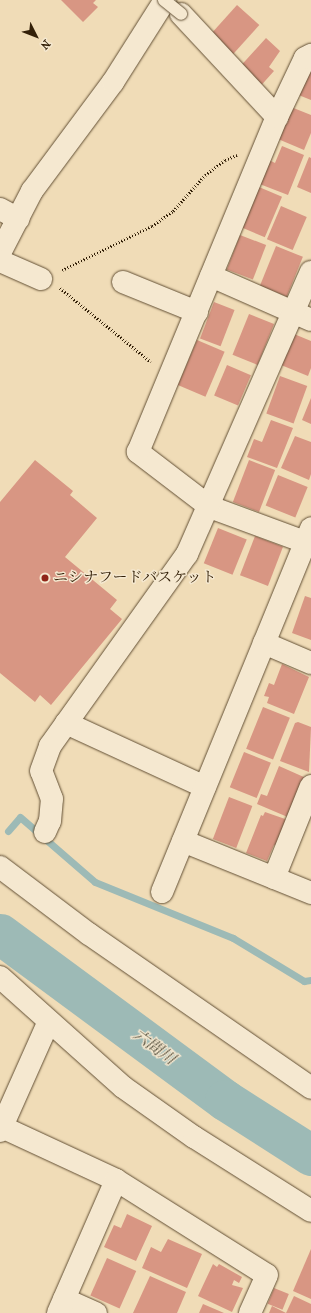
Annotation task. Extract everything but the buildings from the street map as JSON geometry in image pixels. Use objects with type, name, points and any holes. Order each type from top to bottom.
[{"type":"street","points":[[0,253],[9,214],[32,191],[170,5],[277,117]]},
{"type":"street","points":[[162,892],[308,535],[210,507],[138,452],[277,117],[305,58],[311,55]]},
{"type":"street","points":[[0,261],[41,280]]},
{"type":"street","points":[[45,832],[50,821],[52,799],[41,771],[50,746],[187,554],[302,316],[311,272]]},
{"type":"street","points":[[212,276],[302,316]]},
{"type":"street","points":[[123,282],[196,312]]},
{"type":"street","points":[[264,643],[311,662]]},
{"type":"street","points":[[66,723],[205,787]]},
{"type":"street","points":[[274,878],[311,786]]},
{"type":"street","points":[[183,841],[311,892]]},
{"type":"street","points":[[0,866],[89,934],[311,1088]]},
{"type":"street","points":[[0,977],[123,1086],[194,1137],[311,1211]]},
{"type":"street","points":[[49,1021],[1,1129],[116,1180],[267,1275],[250,1313]]},
{"type":"street","points":[[96,1313],[61,1306],[116,1180]]},
{"type":"path","points":[[41,280],[152,226],[173,211],[205,175],[224,160],[266,144]]},
{"type":"path","points":[[41,280],[55,285],[83,305],[169,378]]},
{"type":"waterway","points":[[8,831],[20,817],[95,882],[233,938],[304,981],[311,980]]},
{"type":"waterway","name":"六間川","points":[[0,934],[225,1100],[311,1155]]},
{"type":"place","name":"ニシナフードバスケット","points":[[45,578]]}]
